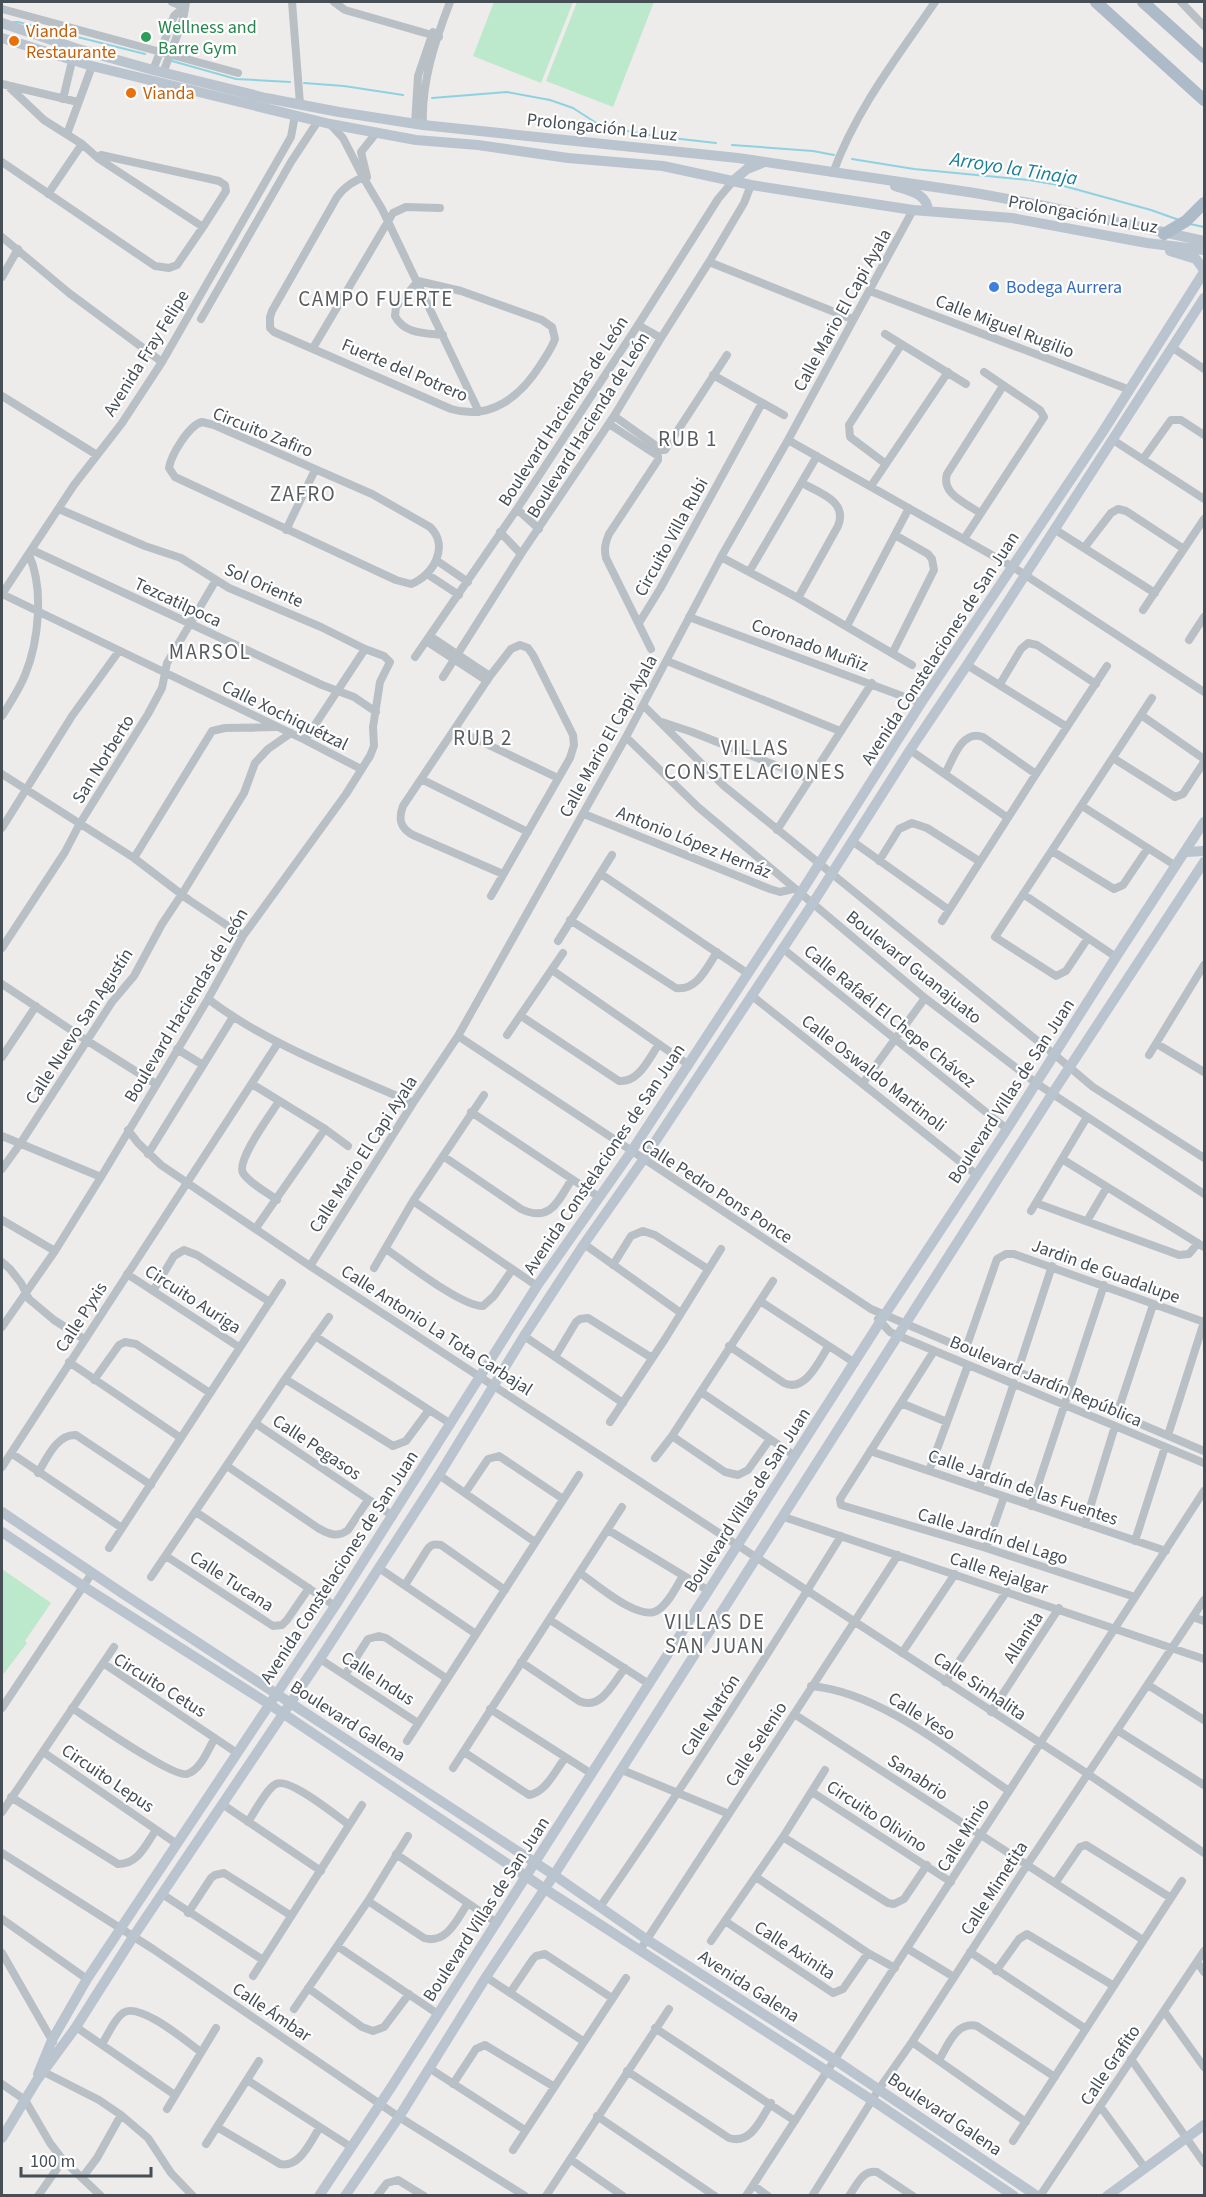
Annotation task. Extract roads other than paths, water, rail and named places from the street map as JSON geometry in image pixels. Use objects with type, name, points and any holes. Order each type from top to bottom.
[{"type":"main road","points":[[1096,2],[1204,100]]},
{"type":"main road","points":[[1143,2],[1204,57]]},
{"type":"main road","points":[[1164,234],[1177,227],[1204,203]]},
{"type":"street","points":[[172,2],[185,4]]},
{"type":"street","points":[[292,2],[300,104]]},
{"type":"street","points":[[334,2],[345,10],[435,35]]},
{"type":"street","points":[[419,124],[435,35],[450,2]]},
{"type":"street","points":[[833,173],[871,98],[935,2]]},
{"type":"street","points":[[1181,2],[1190,5],[1204,26]]},
{"type":"street","points":[[158,72],[160,52],[174,16],[185,4]]},
{"type":"street","points":[[158,72],[169,54],[183,20],[185,4]]},
{"type":"street","points":[[2,9],[238,73]]},
{"type":"street","name":"Prolongación La Luz","points":[[2,23],[85,51],[158,72],[300,104],[419,124],[765,162],[1035,204],[1204,241]]},
{"type":"street","name":"Prolongación La Luz","points":[[2,38],[92,66],[330,124],[416,140],[478,145],[568,158],[663,166],[751,185],[913,210],[1012,218],[1147,243],[1204,250]]},
{"type":"street","points":[[63,99],[72,61]]},
{"type":"street","points":[[67,134],[92,66]]},
{"type":"street","points":[[4,84],[78,102]]},
{"type":"street","points":[[4,84],[36,113],[82,144],[99,159],[203,227]]},
{"type":"street","name":"Avenida Fray Felipe","points":[[2,594],[59,508],[122,423],[162,362],[291,137],[296,115]]},
{"type":"street","name":"Avenida Fray Felipe","points":[[201,319],[291,162],[318,121]]},
{"type":"street","points":[[330,124],[357,153],[366,179],[418,281],[479,412]]},
{"type":"street","points":[[357,153],[377,132]]},
{"type":"street","points":[[48,194],[82,144]]},
{"type":"street","points":[[2,162],[155,266],[162,268],[177,265],[226,191],[225,185],[219,181],[101,155],[99,159]]},
{"type":"street","points":[[738,158],[747,169],[751,185]]},
{"type":"street","points":[[734,180],[747,169],[765,162]]},
{"type":"street","name":"Fuerte del Potrero","points":[[366,179],[344,188],[336,197],[272,311],[269,323],[274,332],[451,409],[470,413],[479,412],[512,398],[531,380],[553,345],[555,334],[552,327],[542,320],[461,291],[418,281]]},
{"type":"street","points":[[877,179],[921,196],[925,200],[928,211]]},
{"type":"street","name":"Boulevard Haciendas de León","points":[[415,657],[517,508],[718,199],[734,180]]},
{"type":"street","name":"Boulevard Hacienda de León","points":[[443,677],[521,554],[609,424],[709,262],[744,203],[751,185]]},
{"type":"street","points":[[313,348],[393,213],[401,208],[440,208]]},
{"type":"street","name":"Calle Mario El Capi Ayala","points":[[310,1266],[412,1103],[458,1036],[644,705],[721,557],[788,440],[913,210]]},
{"type":"street","points":[[2,237],[69,293],[162,362]]},
{"type":"street","points":[[1147,243],[1191,256],[1199,262],[1204,271]]},
{"type":"street","points":[[2,277],[18,249]]},
{"type":"street","points":[[709,262],[852,319]]},
{"type":"street","name":"Avenida Constelaciones de San Juan","points":[[40,2074],[52,2040],[87,1979],[335,1606],[537,1286],[689,1065],[796,892],[819,863],[921,703],[1130,390],[1204,271]]},
{"type":"street","points":[[418,281],[396,308],[394,316],[401,326],[407,329],[442,335]]},
{"type":"street","name":"Calle Miguel Rugilio","points":[[870,291],[1130,390]]},
{"type":"street","name":"Avenida Constelaciones de San Juan","points":[[40,2074],[76,2027],[133,1937],[320,1659],[439,1475],[524,1336],[813,903],[1204,298]]},
{"type":"street","points":[[638,325],[661,338]]},
{"type":"street","points":[[885,334],[966,384]]},
{"type":"street","points":[[886,464],[850,437],[848,430],[852,420],[901,345]]},
{"type":"street","points":[[1173,348],[1204,367]]},
{"type":"street","points":[[614,416],[665,450],[727,355]]},
{"type":"street","points":[[871,486],[948,372]]},
{"type":"street","points":[[964,538],[1044,417],[1040,410],[984,372]]},
{"type":"street","points":[[713,375],[784,414]]},
{"type":"street","points":[[980,513],[950,492],[945,480],[1003,386]]},
{"type":"street","points":[[2,396],[97,455]]},
{"type":"street","name":"Circuito Villa Rubi","points":[[639,623],[762,403]]},
{"type":"street","points":[[1143,459],[1171,420],[1181,420],[1204,435]]},
{"type":"street","name":"Circuito Zafiro","points":[[427,574],[411,584],[403,583],[286,530],[175,477],[169,468],[172,456],[194,426],[202,422],[214,425],[372,494],[430,527],[437,534],[440,544],[436,560]]},
{"type":"street","name":"Circuito Villa Rubi","points":[[609,424],[658,456],[658,460],[605,542],[606,558],[651,649]]},
{"type":"street","points":[[788,440],[1025,574],[1204,692]]},
{"type":"street","points":[[1113,440],[1204,499]]},
{"type":"street","points":[[749,572],[817,456]]},
{"type":"street","points":[[286,530],[315,470]]},
{"type":"street","points":[[798,598],[838,526],[841,515],[836,503],[802,483]]},
{"type":"street","name":"Sol Oriente","points":[[59,508],[145,546],[181,558],[216,580],[384,656],[390,662],[383,674],[378,696]]},
{"type":"street","points":[[517,508],[539,529]]},
{"type":"street","points":[[847,626],[909,508]]},
{"type":"street","points":[[1084,548],[1111,513],[1118,509],[1184,549]]},
{"type":"street","points":[[1143,610],[1204,519]]},
{"type":"street","points":[[1054,529],[1155,593]]},
{"type":"street","points":[[500,532],[521,554]]},
{"type":"street","points":[[893,652],[934,570],[932,558],[928,554],[895,535]]},
{"type":"street","points":[[2,716],[17,693],[26,673],[38,613],[35,575],[30,553]]},
{"type":"street","name":"Tezcatilpoca","points":[[30,553],[358,699],[376,712]]},
{"type":"street","points":[[721,557],[798,598],[912,664]]},
{"type":"street","points":[[459,595],[427,574],[436,560],[468,582]]},
{"type":"street","name":"San Norberto","points":[[2,948],[65,852],[79,825],[148,714],[162,688],[167,663],[216,580]]},
{"type":"street","name":"Calle Xochiquétzal","points":[[2,594],[166,675],[291,733],[361,770]]},
{"type":"street","points":[[1189,640],[1202,627],[1204,617]]},
{"type":"street","name":"Coronado Muñiz","points":[[689,618],[872,683],[921,703]]},
{"type":"street","points":[[428,638],[489,679]]},
{"type":"street","points":[[1000,684],[1021,649],[1028,643],[1037,645],[1096,684]]},
{"type":"street","points":[[491,896],[573,750],[573,735],[528,648],[520,645],[514,646],[489,679],[421,779],[401,812],[400,818],[403,829],[413,835],[503,874]]},
{"type":"street","points":[[305,740],[339,692],[365,649]]},
{"type":"street","points":[[2,828],[72,716],[118,651]]},
{"type":"street","points":[[667,661],[840,731]]},
{"type":"street","points":[[967,665],[1067,727]]},
{"type":"street","points":[[942,921],[1107,666]]},
{"type":"street","points":[[777,830],[872,683]]},
{"type":"street","name":"Boulevard Haciendas de León","points":[[2,1327],[55,1251],[101,1177],[208,999],[243,936],[361,770],[373,748],[373,727],[378,696]]},
{"type":"street","points":[[1089,938],[1063,973],[1056,976],[995,936],[1152,698]]},
{"type":"street","name":"Boulevard Guanajuato","points":[[644,705],[724,786],[1093,1087],[1204,1158]]},
{"type":"street","points":[[1113,758],[1175,797],[1183,794],[1204,760],[1141,715]]},
{"type":"street","points":[[661,722],[810,779]]},
{"type":"street","points":[[134,858],[208,736],[217,728],[278,727]]},
{"type":"street","points":[[455,729],[558,778]]},
{"type":"street","name":"Calle Nuevo San Agustín","points":[[2,1169],[86,1040],[112,1002],[134,976],[162,924],[244,793],[255,763],[268,749],[291,733]]},
{"type":"street","points":[[945,774],[963,741],[975,735],[983,737],[1036,774]]},
{"type":"street","name":"Boulevard Guanajuato","points":[[626,737],[698,807],[796,892],[813,903],[925,998],[1036,1083],[1204,1194]]},
{"type":"street","points":[[910,750],[1008,818]]},
{"type":"street","points":[[2,774],[134,858],[243,936]]},
{"type":"street","points":[[421,779],[528,832]]},
{"type":"street","points":[[1082,806],[1176,866]]},
{"type":"street","name":"Antonio López Hernáz","points":[[584,813],[770,889],[780,892],[796,892]]},
{"type":"street","name":"Boulevard Villas de San Juan","points":[[319,2196],[497,1923],[883,1318],[1204,822]]},
{"type":"street","points":[[879,861],[899,829],[912,823],[927,828],[979,861]]},
{"type":"street","points":[[852,841],[949,910]]},
{"type":"street","points":[[1052,851],[1114,889],[1123,885],[1148,848]]},
{"type":"street","points":[[1186,852],[1204,853],[1204,863]]},
{"type":"street","points":[[558,940],[612,855]]},
{"type":"street","name":"Boulevard Villas de San Juan","points":[[345,2196],[622,1770],[1052,1094],[1204,863]]},
{"type":"street","points":[[601,874],[747,973]]},
{"type":"street","points":[[1023,894],[1116,957]]},
{"type":"street","points":[[570,920],[676,988],[687,988],[694,984],[717,952]]},
{"type":"street","name":"Calle Rafaél El Chepe Chávez","points":[[782,948],[1007,1129]]},
{"type":"street","points":[[507,1035],[563,953]]},
{"type":"street","points":[[1149,1055],[1204,965]]},
{"type":"street","points":[[552,970],[689,1065]]},
{"type":"street","points":[[2,984],[156,1084]]},
{"type":"street","name":"Calle Oswaldo Martinoli","points":[[751,995],[977,1175]]},
{"type":"street","points":[[862,1083],[925,998]]},
{"type":"street","points":[[208,999],[233,1017],[278,1043],[412,1103]]},
{"type":"street","points":[[2,1057],[36,1006]]},
{"type":"street","points":[[521,1016],[620,1081],[629,1080],[635,1076],[659,1044]]},
{"type":"street","points":[[148,1154],[233,1017]]},
{"type":"street","name":"Calle Pedro Pons Ponce","points":[[458,1036],[883,1318]]},
{"type":"street","name":"Calle Pyxis","points":[[2,1467],[278,1043]]},
{"type":"street","points":[[1157,1044],[1203,1069]]},
{"type":"street","points":[[177,1049],[203,1065]]},
{"type":"street","points":[[252,1084],[325,1129],[348,1146]]},
{"type":"street","points":[[374,1268],[425,1182],[484,1095]]},
{"type":"street","points":[[277,1200],[247,1177],[241,1165],[246,1152],[279,1101]]},
{"type":"street","points":[[471,1112],[599,1197]]},
{"type":"street","points":[[1031,1211],[1087,1117]]},
{"type":"street","points":[[256,1228],[325,1129]]},
{"type":"street","name":"Calle Antonio La Tota Carbajal","points":[[128,1130],[148,1154],[161,1165],[310,1266],[738,1545]]},
{"type":"street","points":[[2,1136],[101,1177]]},
{"type":"street","points":[[443,1156],[521,1209],[533,1214],[547,1212],[554,1207],[572,1179]]},
{"type":"street","points":[[1036,1203],[1184,1256],[1201,1245],[1062,1159]]},
{"type":"street","points":[[1087,1221],[1107,1187]]},
{"type":"street","points":[[413,1201],[537,1286]]},
{"type":"street","points":[[2,1220],[55,1251]]},
{"type":"street","points":[[613,1264],[631,1236],[643,1231],[655,1235],[708,1269]]},
{"type":"street","points":[[584,1244],[681,1313]]},
{"type":"street","points":[[386,1249],[461,1299],[477,1306],[483,1306],[494,1296],[512,1270]]},
{"type":"street","points":[[610,1422],[721,1249]]},
{"type":"street","points":[[153,1291],[174,1256],[184,1250],[197,1255],[270,1302]]},
{"type":"street","name":"Jardin de Guadalupe","points":[[966,1348],[997,1259],[1006,1254],[1014,1254],[1052,1266],[1204,1322]]},
{"type":"street","points":[[2,1262],[10,1269],[29,1299],[43,1312],[84,1339]]},
{"type":"street","points":[[1017,1373],[1052,1266]]},
{"type":"street","name":"Circuito Auriga","points":[[127,1274],[239,1347],[282,1283]]},
{"type":"street","points":[[655,1458],[672,1436],[773,1281]]},
{"type":"street","points":[[1031,1506],[1104,1284]]},
{"type":"street","points":[[760,1301],[855,1363]]},
{"type":"street","points":[[1117,1414],[1153,1305]]},
{"type":"street","points":[[196,1512],[329,1317]]},
{"type":"street","points":[[555,1357],[576,1322],[588,1318],[651,1358]]},
{"type":"street","name":"Boulevard Jardín República","points":[[883,1318],[907,1324],[966,1348],[1017,1373],[1204,1451]]},
{"type":"street","name":"Boulevard Jardín República","points":[[883,1318],[898,1336],[1204,1463]]},
{"type":"street","points":[[1168,1436],[1204,1322]]},
{"type":"street","points":[[315,1336],[451,1424]]},
{"type":"street","points":[[524,1336],[623,1403]]},
{"type":"street","points":[[94,1380],[119,1345],[130,1342],[143,1347],[210,1393]]},
{"type":"street","points":[[729,1346],[784,1383],[795,1386],[808,1377],[828,1347]]},
{"type":"street","points":[[109,1548],[239,1347]]},
{"type":"street","points":[[870,1451],[934,1351]]},
{"type":"street","points":[[69,1362],[181,1438]]},
{"type":"street","points":[[929,1471],[968,1365]]},
{"type":"street","points":[[285,1379],[393,1446],[406,1441],[429,1410]]},
{"type":"street","points":[[979,1488],[1014,1383]]},
{"type":"street","points":[[701,1392],[795,1456]]},
{"type":"street","points":[[901,1403],[946,1422]]},
{"type":"street","name":"Calle Pegasos","points":[[255,1423],[393,1516]]},
{"type":"street","points":[[1085,1524],[1115,1426]]},
{"type":"street","points":[[38,1473],[58,1442],[68,1436],[76,1435],[151,1485]]},
{"type":"street","points":[[672,1436],[726,1472],[738,1475],[747,1470],[770,1439]]},
{"type":"street","points":[[1135,1540],[1165,1447]]},
{"type":"street","name":"Calle Jardín de las Fuentes","points":[[870,1451],[1166,1551]]},
{"type":"street","name":"Calle Jardín del Lago","points":[[870,1451],[840,1499],[841,1505],[986,1548],[1135,1598]]},
{"type":"street","points":[[11,1453],[122,1528]]},
{"type":"street","points":[[465,1492],[488,1459],[499,1456],[563,1499]]},
{"type":"street","points":[[227,1466],[318,1528],[333,1535],[348,1530],[368,1500]]},
{"type":"street","points":[[439,1475],[535,1542]]},
{"type":"street","points":[[407,1741],[579,1475]]},
{"type":"street","name":"Calle Minio","points":[[746,2196],[1204,1491]]},
{"type":"street","points":[[986,1548],[1004,1497]]},
{"type":"street","points":[[453,1768],[622,1507]]},
{"type":"street","name":"Boulevard Galena","points":[[2,1512],[554,1875],[646,1939]]},
{"type":"street","name":"Calle Tucana","points":[[309,1588],[287,1620],[282,1625],[273,1626],[166,1556],[196,1512],[309,1588],[335,1606]]},
{"type":"street","name":"Calle Rejalgar","points":[[784,1517],[1059,1608],[1204,1659]]},
{"type":"street","points":[[608,1530],[709,1591]]},
{"type":"street","name":"Boulevard Galena","points":[[2,1532],[270,1704],[545,1889],[640,1950]]},
{"type":"street","name":"Calle Natrón","points":[[600,1907],[677,1793],[841,1536]]},
{"type":"street","points":[[405,1585],[430,1546],[436,1544],[505,1590]]},
{"type":"street","name":"Calle Sinhalita","points":[[738,1545],[1088,1774],[1204,1853]]},
{"type":"street","name":"Calle Selenio","points":[[640,1950],[898,1555]]},
{"type":"street","points":[[152,1577],[166,1556]]},
{"type":"street","points":[[379,1568],[476,1634]]},
{"type":"street","points":[[2,1708],[92,1573]]},
{"type":"street","points":[[580,1573],[633,1610],[644,1614],[651,1614],[663,1606],[683,1576]]},
{"type":"street","points":[[902,1653],[955,1574]]},
{"type":"street","points":[[945,1682],[1007,1591]]},
{"type":"street","name":"Calle Mimetita","points":[[816,2194],[879,2089],[1204,1600]]},
{"type":"street","name":"Allanita","points":[[991,1712],[1059,1608]]},
{"type":"street","points":[[1193,1617],[1204,1621]]},
{"type":"street","points":[[550,1620],[649,1684]]},
{"type":"street","points":[[345,1675],[368,1639],[380,1636],[392,1641],[446,1678]]},
{"type":"street","points":[[103,1663],[114,1647]]},
{"type":"street","name":"Calle Indus","points":[[320,1659],[418,1723]]},
{"type":"street","points":[[521,1662],[579,1701],[590,1704],[596,1703],[603,1697],[625,1668]]},
{"type":"street","name":"Circuito Cetus","points":[[2,1812],[103,1663],[237,1753]]},
{"type":"street","points":[[1148,1684],[1204,1720]]},
{"type":"street","name":"Calle Yeso","points":[[811,1686],[836,1690],[878,1705],[1009,1791]]},
{"type":"street","name":"Circuito Cetus","points":[[72,1708],[158,1763],[181,1774],[188,1774],[195,1769],[215,1738]]},
{"type":"street","points":[[490,1709],[592,1774]]},
{"type":"street","name":"Sanabrio","points":[[794,1713],[1143,1940]]},
{"type":"street","points":[[1117,1730],[1204,1785]]},
{"type":"street","name":"Circuito Lepus","points":[[43,1752],[177,1844]]},
{"type":"street","points":[[464,1752],[529,1795],[542,1789],[564,1758]]},
{"type":"street","points":[[622,1770],[729,1814]]},
{"type":"street","name":"Circuito Olivino","points":[[756,1877],[825,1770]]},
{"type":"street","points":[[248,1822],[270,1788],[281,1783],[295,1787],[349,1825]]},
{"type":"street","name":"Circuito Olivino","points":[[812,1792],[951,1882]]},
{"type":"street","name":"Circuito Lepus","points":[[11,1797],[118,1864],[133,1861],[156,1830]]},
{"type":"street","points":[[222,1804],[321,1870]]},
{"type":"street","points":[[253,1976],[362,1805]]},
{"type":"street","points":[[294,2009],[368,1901],[408,1836]]},
{"type":"street","name":"Circuito Olivino","points":[[783,1837],[888,1903],[894,1904],[904,1899],[927,1865]]},
{"type":"street","points":[[1056,1882],[1080,1846],[1086,1845],[1171,1898]]},
{"type":"street","name":"Calle Ámbar","points":[[2,1853],[133,1937],[399,2116],[525,2196]]},
{"type":"street","points":[[396,1854],[497,1923]]},
{"type":"street","points":[[188,1912],[211,1878],[224,1873],[290,1915]]},
{"type":"street","points":[[711,1941],[756,1877],[868,1953],[895,1968]]},
{"type":"street","points":[[1013,2141],[1182,1881]]},
{"type":"street","points":[[162,1894],[263,1960]]},
{"type":"street","points":[[368,1901],[424,1938],[432,1940],[445,1935],[468,1903]]},
{"type":"street","points":[[2,1919],[87,1979]]},
{"type":"street","name":"Calle Axinita","points":[[725,1921],[833,1993],[843,1989],[868,1953]]},
{"type":"street","points":[[996,1971],[1019,1939],[1027,1934],[1114,1986]]},
{"type":"street","name":"Avenida Galena","points":[[646,1939],[835,2060]]},
{"type":"street","points":[[336,1946],[438,2014]]},
{"type":"street","points":[[908,1949],[954,1977]]},
{"type":"street","name":"Avenida Galena","points":[[640,1950],[827,2072]]},
{"type":"street","name":"Calle Grafito","points":[[1038,2196],[1204,1951]]},
{"type":"street","points":[[970,1952],[1086,2030]]},
{"type":"street","points":[[2,1953],[59,2052]]},
{"type":"street","points":[[510,1993],[533,1959],[545,1954],[612,1998]]},
{"type":"street","points":[[1197,1962],[1204,1972]]},
{"type":"street","points":[[486,1977],[583,2041]]},
{"type":"street","points":[[513,2150],[626,1978]]},
{"type":"street","points":[[308,1988],[362,2027],[373,2031],[384,2027],[409,1994]]},
{"type":"street","points":[[546,2196],[669,2009]]},
{"type":"street","points":[[102,2044],[122,2014],[134,2010],[146,2014],[201,2052]]},
{"type":"street","points":[[1164,2011],[1204,2067]]},
{"type":"street","points":[[939,2061],[959,2028],[968,2024],[977,2026],[1055,2077]]},
{"type":"street","points":[[76,2027],[175,2095]]},
{"type":"street","points":[[167,2109],[216,2028]]},
{"type":"street","points":[[656,2028],[795,2121]]},
{"type":"street","points":[[912,2042],[1026,2122]]},
{"type":"street","points":[[453,2084],[476,2049],[484,2045],[553,2086]]},
{"type":"street","points":[[1131,2059],[1204,2163]]},
{"type":"street","name":"Boulevard Galena","points":[[835,2060],[1038,2196]]},
{"type":"street","points":[[206,2144],[259,2061]]},
{"type":"street","points":[[429,2068],[525,2130]]},
{"type":"street","points":[[627,2071],[735,2139],[743,2139],[749,2135],[771,2103]]},
{"type":"street","name":"Boulevard Galena","points":[[827,2072],[1014,2196]]},
{"type":"street","points":[[2,2138],[40,2074],[99,2100],[121,2115],[148,2138],[171,2173],[193,2196]]},
{"type":"street","points":[[248,2080],[351,2147]]},
{"type":"street","points":[[2,2084],[26,2100],[50,2143],[63,2160],[101,2196]]},
{"type":"street","points":[[1100,2106],[1145,2168]]},
{"type":"street","points":[[82,2178],[97,2158],[121,2115]]},
{"type":"street","points":[[597,2116],[712,2195]]},
{"type":"street","points":[[1107,2196],[1204,2125]]},
{"type":"street","points":[[217,2127],[280,2164],[286,2165],[297,2160],[320,2127]]},
{"type":"street","points":[[570,2159],[623,2196]]},
{"type":"street","points":[[38,2196],[63,2160]]},
{"type":"street","points":[[849,2196],[865,2174],[872,2171],[913,2196]]},
{"type":"street","points":[[377,2196],[387,2183],[398,2180],[424,2196]]},
{"type":"street","points":[[753,2185],[768,2196]]},
{"type":"waterway","name":"Arroyo la Tinaja","points":[[14,22],[145,54]]},
{"type":"waterway","name":"Arroyo la Tinaja","points":[[172,61],[236,79],[290,82]]},
{"type":"waterway","name":"Arroyo la Tinaja","points":[[304,83],[344,86],[403,95]]},
{"type":"waterway","name":"Arroyo la Tinaja","points":[[432,98],[507,92],[550,100],[573,108],[601,126],[654,136],[716,143]]},
{"type":"waterway","name":"Arroyo la Tinaja","points":[[732,145],[813,151],[834,155]]},
{"type":"waterway","name":"Arroyo la Tinaja","points":[[852,159],[914,169],[1029,180],[1064,186],[1179,220]]},
{"type":"waterway","name":"Arroyo la Tinaja","points":[[1190,224],[1204,227]]},
{"type":"place","name":"Wellness and Barre Gym","points":[[146,37]]},
{"type":"place","name":"Vianda Restaurante","points":[[14,41]]},
{"type":"place","name":"Vianda","points":[[131,93]]},
{"type":"place","name":"Bodega Aurrera","points":[[994,287]]},
{"type":"district","name":"CAMPO FUERTE","points":[[376,299]]},
{"type":"district","name":"RUB 1","points":[[688,439]]},
{"type":"district","name":"ZAFRO","points":[[303,494]]},
{"type":"district","name":"MARSOL","points":[[210,652]]},
{"type":"district","name":"RUB 2","points":[[483,738]]},
{"type":"district","name":"VILLAS CONSTELACIONES","points":[[755,760]]},
{"type":"district","name":"VILLAS DE SAN JUAN","points":[[715,1634]]}]
